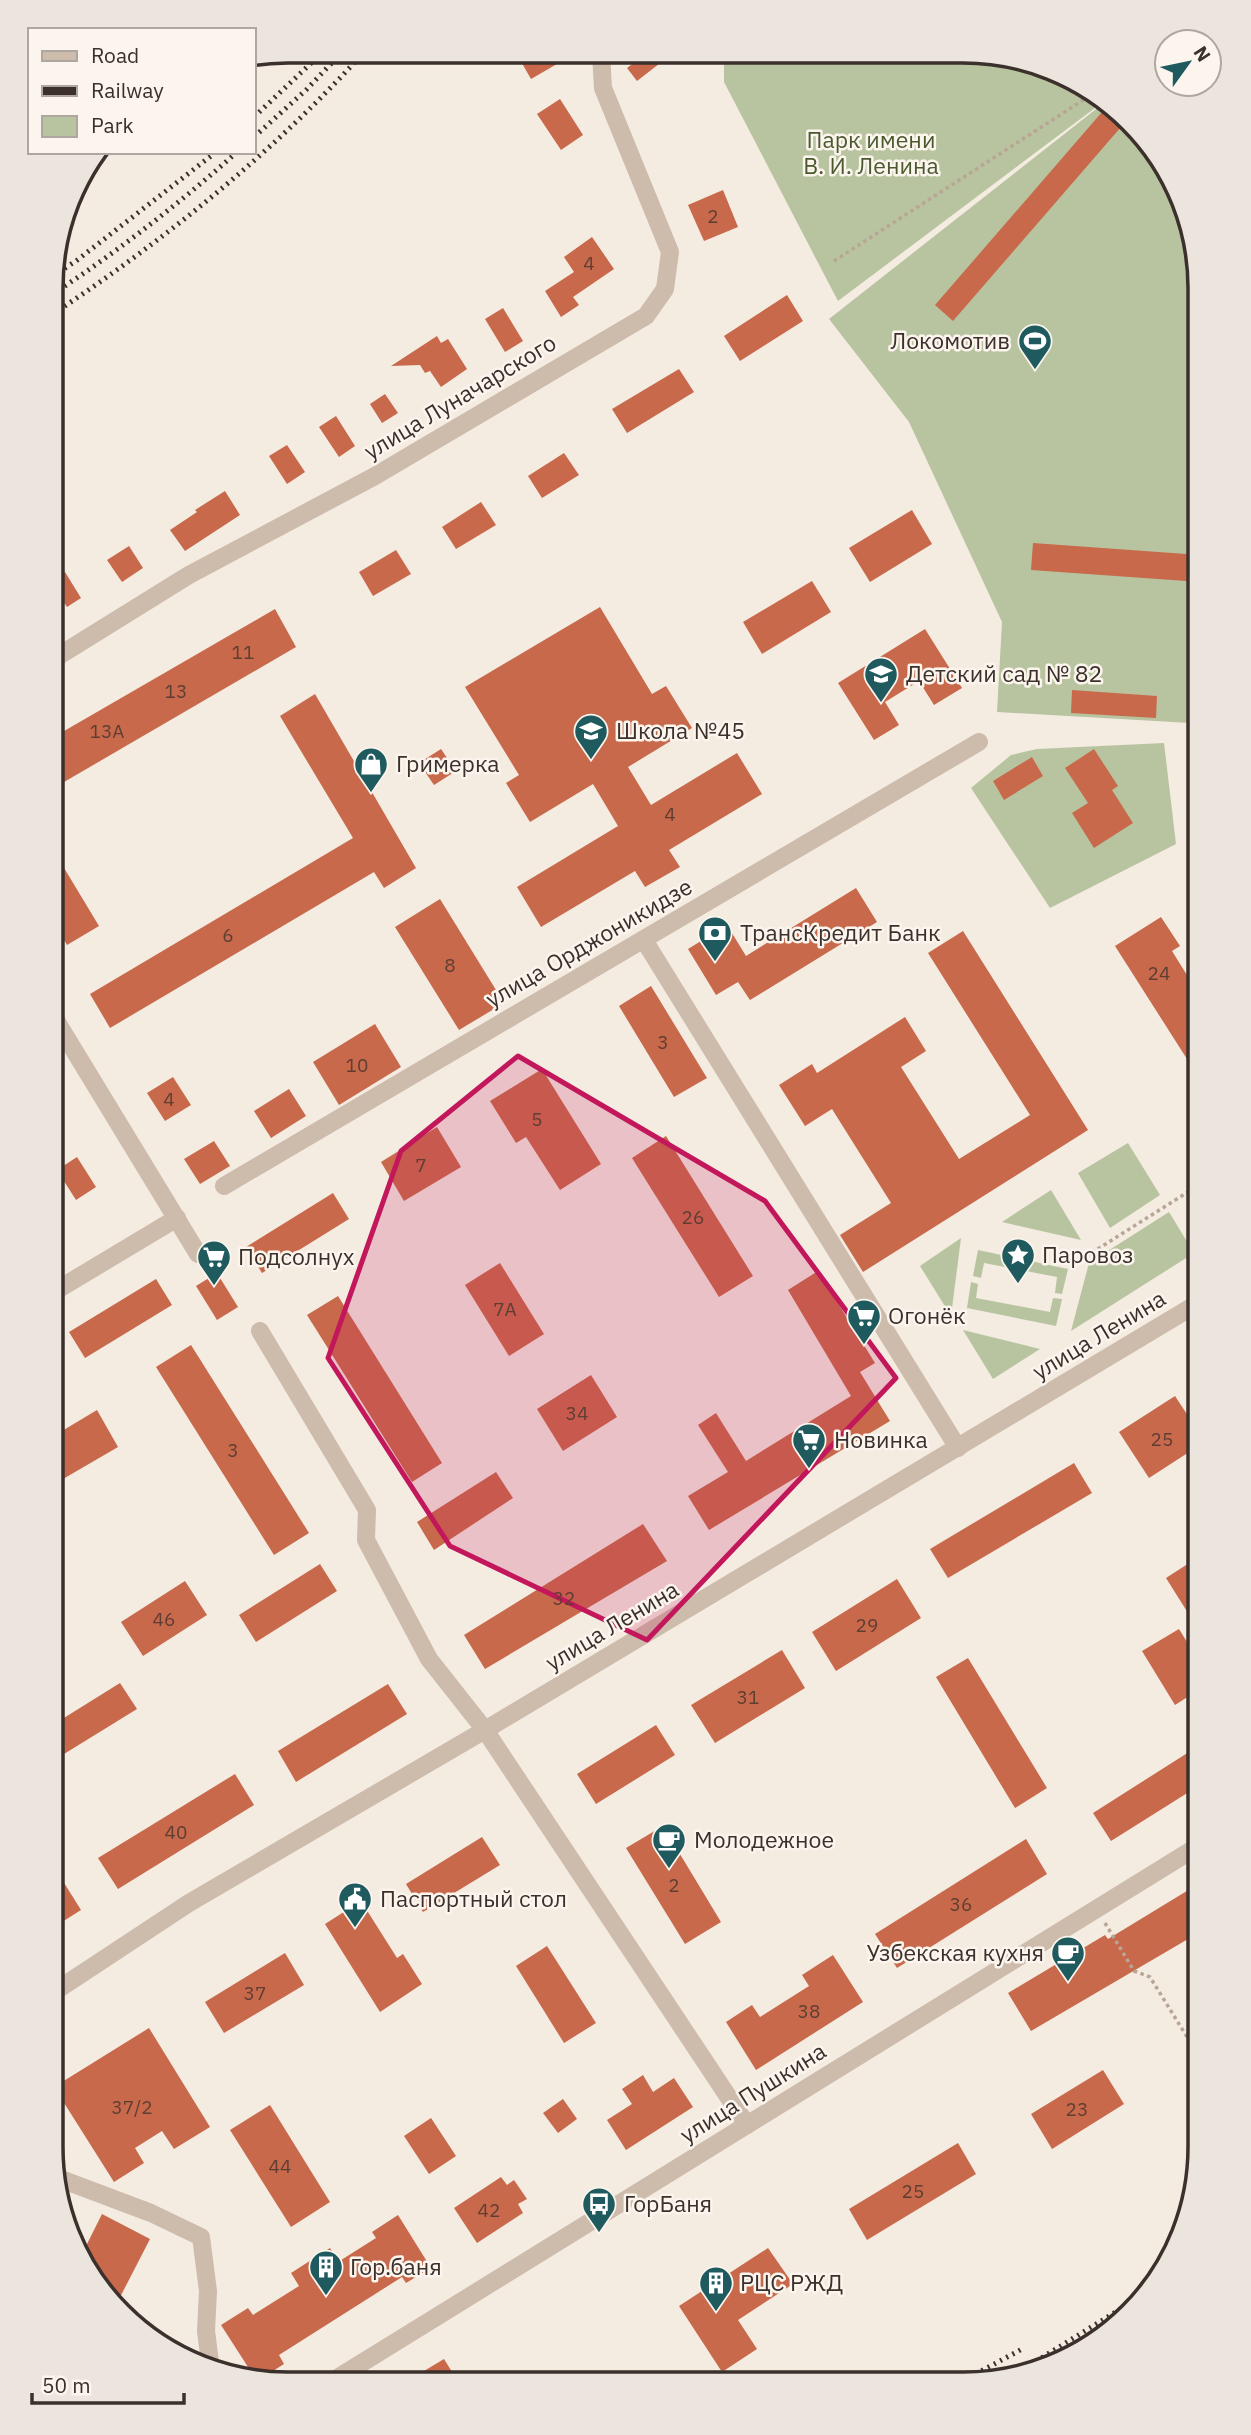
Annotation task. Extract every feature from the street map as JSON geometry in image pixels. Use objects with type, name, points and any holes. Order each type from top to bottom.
[{"type":"street","name":"улица Луначарского","points":[[63,653],[188,575],[375,476],[646,316],[665,289],[670,252],[603,88],[602,63]]},
{"type":"street","name":"улица Орджоникидзе","points":[[224,1186],[979,742]]},
{"type":"street","points":[[644,940],[958,1448]]},
{"type":"street","points":[[63,1032],[198,1254]]},
{"type":"street","points":[[63,1286],[177,1218]]},
{"type":"street","name":"улица Ленина","points":[[63,1986],[189,1903],[485,1730],[1188,1309]]},
{"type":"street","points":[[260,1331],[367,1510],[366,1540],[429,1659],[485,1730],[747,2125]]},
{"type":"street","name":"улица Пушкина","points":[[347,2372],[1188,1852]]},
{"type":"street","points":[[66,2181],[151,2213],[201,2238],[208,2291],[206,2331],[209,2357]]},
{"type":"path","points":[[834,261],[1085,99]]},
{"type":"path","points":[[1074,1264],[1188,1192]]},
{"type":"path","points":[[1097,1909],[1134,1971],[1150,1977],[1188,2039]]},
{"type":"highlighted area","points":[[518,1056],[765,1201],[896,1378],[647,1640],[450,1546],[328,1358],[401,1151]]},
{"type":"green space","name":"Парк имени В. И. Ленина","points":[[724,63],[978,63],[1035,75],[1063,86],[1096,107],[838,301],[724,82]]},
{"type":"green space","name":"Локомотив","points":[[1097,108],[1132,140],[1165,188],[1176,216],[1186,259],[1188,723],[997,712],[1002,622],[909,422],[829,319]]},
{"type":"green space","points":[[1164,743],[1176,844],[1050,908],[971,788],[1011,755],[1037,749]]},
{"type":"green space","points":[[1128,1143],[1160,1195],[1110,1228],[1078,1173]]},
{"type":"green space","points":[[1051,1190],[1081,1240],[1002,1222]]},
{"type":"green space","points":[[1169,1212],[1188,1243],[1188,1257],[1071,1331],[1089,1263]]},
{"type":"green space","points":[[961,1238],[951,1316],[920,1266]]},
{"type":"green space","points":[[978,1250],[1068,1269],[1062,1294],[1055,1293],[1057,1277],[984,1263],[981,1278],[973,1276]]},
{"type":"green space","points":[[971,1282],[978,1284],[976,1298],[1050,1312],[1053,1298],[1062,1299],[1056,1326],[967,1308]]},
{"type":"green space","points":[[963,1330],[1040,1349],[993,1379]]},
{"type":"building","points":[[522,63],[559,63],[531,79]]},
{"type":"building","points":[[634,63],[660,63],[637,81],[627,68]]},
{"type":"building","points":[[560,99],[583,135],[561,150],[537,114]]},
{"type":"building","points":[[1102,112],[1112,120],[1120,128],[953,321],[935,305]]},
{"type":"building","points":[[723,190],[738,227],[704,241],[688,205]]},
{"type":"building","points":[[592,237],[614,269],[573,297],[579,305],[561,317],[545,291],[574,272],[564,257]]},
{"type":"building","points":[[787,295],[803,321],[740,361],[724,336]]},
{"type":"building","points":[[503,308],[523,341],[505,352],[485,319]]},
{"type":"building","points":[[437,336],[441,343],[448,339],[467,369],[441,387],[430,371],[425,373],[420,365],[391,366]]},
{"type":"building","points":[[679,369],[694,392],[627,433],[612,409]]},
{"type":"building","points":[[385,394],[398,413],[382,423],[370,404]]},
{"type":"building","points":[[336,416],[355,446],[339,457],[319,427]]},
{"type":"building","points":[[287,445],[305,472],[287,484],[269,456]]},
{"type":"building","points":[[564,453],[579,475],[542,498],[528,476]]},
{"type":"building","points":[[225,491],[240,515],[185,551],[170,530]]},
{"type":"building","points":[[481,502],[496,525],[456,549],[442,527]]},
{"type":"building","points":[[912,510],[932,544],[870,582],[849,548]]},
{"type":"building","points":[[1033,543],[1188,554],[1188,581],[1031,570]]},
{"type":"building","points":[[129,546],[143,568],[122,582],[107,560]]},
{"type":"building","points":[[396,550],[411,574],[373,596],[359,572]]},
{"type":"building","points":[[65,572],[81,598],[67,607],[63,601]]},
{"type":"building","points":[[812,581],[831,612],[762,654],[743,622]]},
{"type":"building","points":[[600,607],[652,694],[666,686],[692,728],[628,767],[651,805],[737,753],[762,794],[669,850],[680,867],[645,887],[635,871],[541,927],[517,887],[618,826],[593,784],[530,822],[506,783],[519,775],[465,687]]},
{"type":"building","points":[[275,609],[296,647],[63,783],[63,732]]},
{"type":"building","points":[[925,629],[962,688],[934,705],[919,681],[885,702],[899,725],[874,740],[838,683]]},
{"type":"building","points":[[1072,690],[1157,696],[1156,718],[1071,713]]},
{"type":"building","points":[[315,694],[416,868],[384,888],[374,872],[110,1028],[90,994],[353,838],[280,716]]},
{"type":"building","points":[[441,749],[456,771],[434,785],[419,763]]},
{"type":"building","points":[[1094,749],[1118,786],[1112,790],[1133,823],[1094,848],[1072,813],[1088,803],[1065,768]]},
{"type":"building","points":[[1032,757],[1043,776],[1004,800],[993,781]]},
{"type":"building","points":[[63,866],[99,926],[67,945],[63,938]]},
{"type":"building","points":[[856,888],[877,922],[750,1000],[738,982],[716,995],[688,949],[727,925],[746,956]]},
{"type":"building","points":[[440,899],[504,1003],[459,1030],[395,927]]},
{"type":"building","points":[[1161,917],[1180,946],[1172,951],[1188,977],[1188,1058],[1187,1059],[1115,946]]},
{"type":"building","points":[[963,931],[1088,1130],[863,1272],[840,1235],[891,1203],[832,1109],[805,1126],[779,1085],[812,1064],[817,1073],[905,1017],[926,1051],[901,1067],[959,1159],[1030,1115],[928,953]]},
{"type":"building","points":[[651,986],[707,1078],[674,1097],[619,1006]]},
{"type":"building","points":[[375,1024],[401,1067],[339,1105],[313,1062]]},
{"type":"building","points":[[542,1069],[601,1164],[560,1190],[526,1137],[516,1143],[490,1101]]},
{"type":"building","points":[[173,1077],[191,1105],[165,1121],[147,1093]]},
{"type":"building","points":[[289,1089],[306,1116],[271,1138],[254,1111]]},
{"type":"building","points":[[437,1127],[461,1167],[404,1201],[381,1162]]},
{"type":"building","points":[[666,1136],[753,1276],[719,1297],[632,1158]]},
{"type":"building","points":[[214,1141],[230,1166],[200,1184],[184,1159]]},
{"type":"building","points":[[77,1157],[96,1187],[76,1200],[63,1179],[63,1166]]},
{"type":"building","points":[[333,1193],[349,1219],[262,1273],[246,1247]]},
{"type":"building","points":[[500,1263],[544,1334],[509,1356],[465,1285]]},
{"type":"building","points":[[818,1271],[875,1363],[860,1372],[890,1421],[709,1530],[688,1496],[728,1472],[698,1425],[716,1413],[746,1461],[851,1396],[788,1290]]},
{"type":"building","points":[[217,1273],[238,1307],[217,1320],[196,1286]]},
{"type":"building","points":[[156,1279],[172,1305],[85,1358],[69,1332]]},
{"type":"building","points":[[338,1296],[442,1463],[412,1482],[307,1315]]},
{"type":"building","points":[[191,1345],[309,1533],[274,1555],[156,1367]]},
{"type":"building","points":[[591,1375],[617,1417],[563,1451],[537,1409]]},
{"type":"building","points":[[1175,1396],[1188,1416],[1188,1453],[1149,1478],[1119,1432]]},
{"type":"building","points":[[97,1410],[118,1447],[63,1479],[63,1430]]},
{"type":"building","points":[[1074,1463],[1092,1493],[948,1578],[930,1549]]},
{"type":"building","points":[[496,1472],[513,1498],[434,1550],[417,1522]]},
{"type":"building","points":[[643,1524],[667,1561],[485,1669],[464,1635]]},
{"type":"building","points":[[320,1564],[337,1591],[256,1642],[239,1615]]},
{"type":"building","points":[[1188,1564],[1188,1613],[1166,1578]]},
{"type":"building","points":[[897,1579],[921,1618],[836,1671],[812,1632]]},
{"type":"building","points":[[185,1581],[207,1615],[143,1656],[121,1622]]},
{"type":"building","points":[[1179,1629],[1188,1644],[1188,1697],[1175,1705],[1142,1651]]},
{"type":"building","points":[[782,1650],[805,1688],[715,1743],[691,1705]]},
{"type":"building","points":[[968,1658],[1047,1788],[1015,1808],[936,1677]]},
{"type":"building","points":[[120,1683],[137,1709],[63,1755],[63,1719]]},
{"type":"building","points":[[388,1684],[407,1714],[296,1782],[278,1751]]},
{"type":"building","points":[[656,1725],[675,1755],[596,1804],[577,1774]]},
{"type":"building","points":[[1188,1753],[1188,1793],[1111,1841],[1093,1813]]},
{"type":"building","points":[[235,1774],[254,1805],[118,1889],[98,1858]]},
{"type":"building","points":[[663,1826],[721,1922],[685,1944],[626,1848]]},
{"type":"building","points":[[482,1837],[500,1865],[423,1912],[406,1884]]},
{"type":"building","points":[[1026,1839],[1047,1874],[897,1968],[875,1934]]},
{"type":"building","points":[[63,1881],[81,1910],[63,1921]]},
{"type":"building","points":[[1188,1890],[1188,1939],[1031,2031],[1008,1993],[1105,1935],[1108,1939]]},
{"type":"building","points":[[361,1901],[397,1958],[403,1954],[422,1984],[380,2012],[325,1924]]},
{"type":"building","points":[[547,1946],[596,2023],[564,2043],[516,1966]]},
{"type":"building","points":[[285,1953],[304,1985],[224,2033],[205,2002]]},
{"type":"building","points":[[833,1955],[863,2002],[756,2070],[726,2022],[752,2005],[760,2017],[809,1986],[802,1975]]},
{"type":"building","points":[[149,2028],[210,2127],[174,2149],[162,2131],[135,2148],[144,2163],[114,2182],[63,2101],[63,2081]]},
{"type":"building","points":[[1103,2070],[1124,2104],[1052,2149],[1031,2114]]},
{"type":"building","points":[[643,2075],[653,2092],[674,2078],[693,2107],[626,2150],[607,2120],[632,2104],[622,2089]]},
{"type":"building","points":[[563,2099],[577,2119],[558,2133],[543,2113]]},
{"type":"building","points":[[270,2105],[330,2202],[291,2227],[230,2130]]},
{"type":"building","points":[[431,2118],[456,2156],[429,2174],[404,2136]]},
{"type":"building","points":[[958,2143],[976,2174],[867,2240],[849,2209]]},
{"type":"building","points":[[501,2177],[507,2185],[514,2180],[527,2199],[518,2204],[523,2213],[477,2243],[454,2208]]},
{"type":"building","points":[[102,2214],[150,2239],[120,2296],[109,2284],[86,2246]]},
{"type":"building","name":"Гор.баня","points":[[398,2215],[431,2268],[406,2283],[402,2277],[279,2355],[284,2364],[273,2371],[249,2368],[221,2325],[248,2308],[253,2315],[299,2286],[291,2273],[330,2248],[338,2262],[376,2238],[372,2232]]},
{"type":"building","name":"РЦС РЖД","points":[[768,2248],[793,2284],[738,2320],[757,2349],[722,2372],[679,2306]]},
{"type":"building","points":[[444,2359],[452,2372],[422,2372]]},
{"type":"railway","points":[[256,115],[311,63]]},
{"type":"railway","points":[[256,135],[332,63]]},
{"type":"railway","points":[[63,307],[137,255],[217,192],[294,124],[354,63]]},
{"type":"railway","points":[[64,269],[213,154]]},
{"type":"railway","points":[[63,287],[148,226],[235,154]]},
{"type":"railway","points":[[1043,2357],[1115,2313]]},
{"type":"railway","points":[[982,2371],[1024,2348]]},
{"type":"place","name":"Локомотив","points":[[1035,371]]},
{"type":"place","name":"Детский сад № 82","points":[[881,704]]},
{"type":"place","name":"Школа №45","points":[[591,761]]},
{"type":"place","name":"Гримерка","points":[[371,794]]},
{"type":"place","name":"ТрансКредит Банк","points":[[715,963]]},
{"type":"place","name":"Паровоз","points":[[1018,1285]]},
{"type":"place","name":"Подсолнух","points":[[214,1287]]},
{"type":"place","name":"Огонёк","points":[[864,1346]]},
{"type":"place","name":"Новинка","points":[[809,1470]]},
{"type":"place","name":"Молодежное","points":[[669,1870]]},
{"type":"place","name":"Паспортный стол","points":[[355,1929]]},
{"type":"place","name":"Узбекская кухня","points":[[1068,1983]]},
{"type":"place","name":"ГорБаня","points":[[599,2234]]},
{"type":"place","name":"Гор.баня","points":[[326,2297]]},
{"type":"place","name":"РЦС РЖД","points":[[716,2313]]}]
